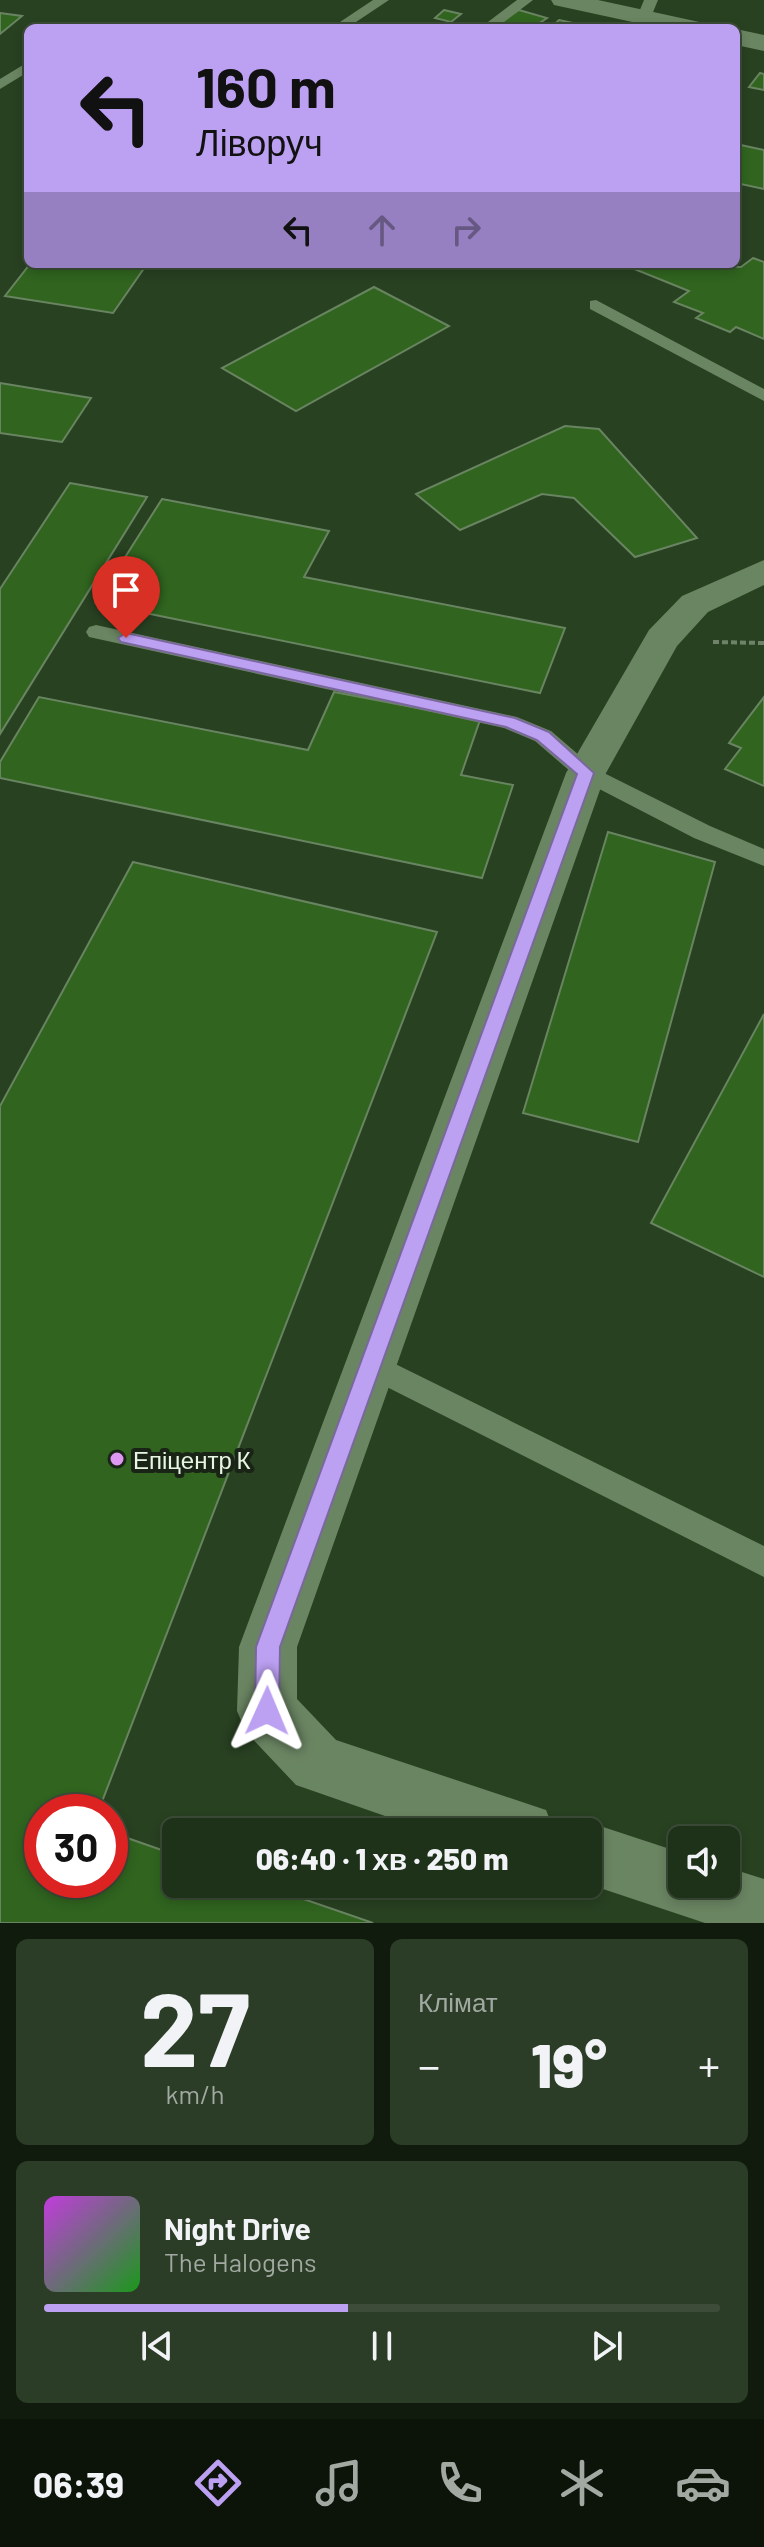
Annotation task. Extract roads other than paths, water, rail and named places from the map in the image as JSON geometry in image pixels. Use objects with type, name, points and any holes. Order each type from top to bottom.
[{"type":"street","points":[[563,0],[648,8],[686,24]]},
{"type":"street","points":[[740,38],[764,43]]},
{"type":"street","points":[[481,1818],[317,1764],[267,1711],[268,1647],[586,773],[662,639],[695,604],[764,571]]},
{"type":"street","points":[[602,1858],[764,1911]]},
{"type":"lane","points":[[344,24],[382,0]]},
{"type":"lane","points":[[493,24],[526,0]]},
{"type":"lane","points":[[0,85],[24,69]]},
{"type":"lane","points":[[596,305],[764,396]]},
{"type":"lane","points":[[96,632],[509,722],[543,736],[586,773],[702,832],[764,858]]},
{"type":"lane","points":[[371,1365],[764,1562]]},
{"type":"place","name":"Епіцентр К","points":[[117,1459]]}]
